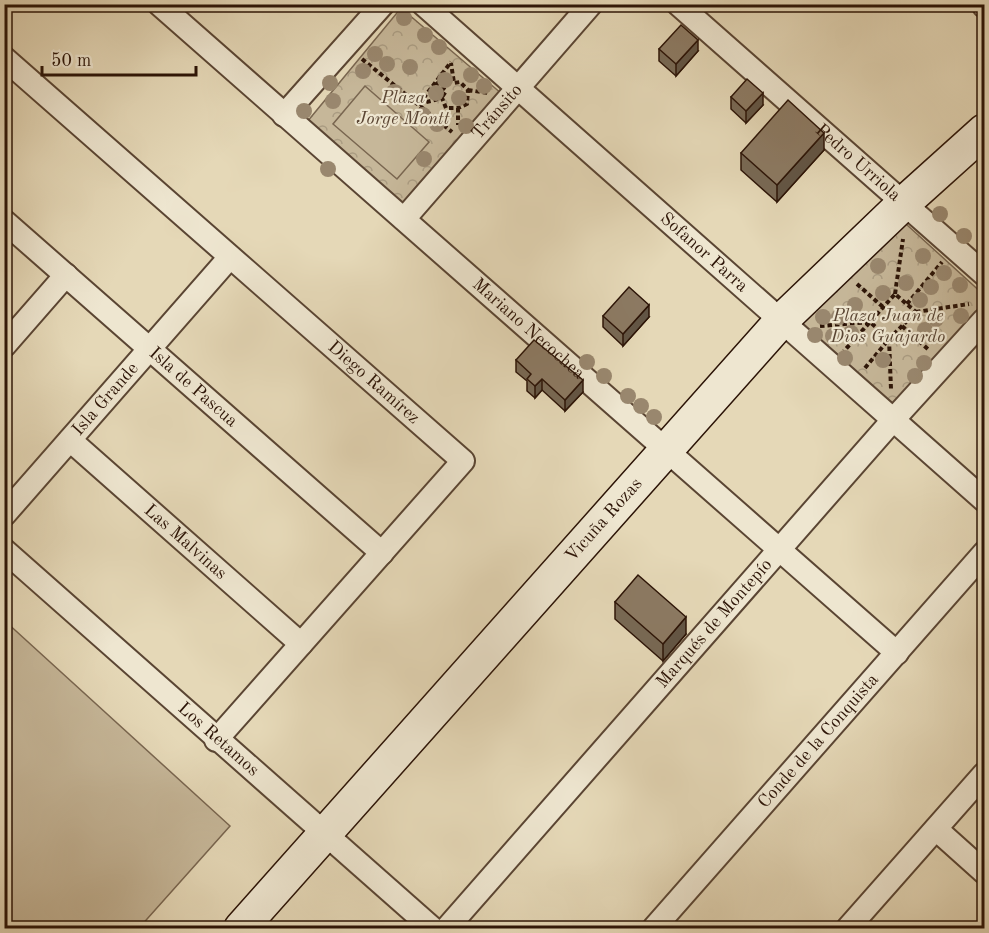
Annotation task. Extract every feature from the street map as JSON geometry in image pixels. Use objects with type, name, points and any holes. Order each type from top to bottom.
[{"type":"street","name":"Mariano Necochea","points":[[159,4],[897,653]]},
{"type":"street","points":[[284,115],[383,4]]},
{"type":"street","name":"Sofanor Parra","points":[[423,4],[893,410],[984,500]]},
{"type":"street","name":"Tránsito","points":[[404,219],[591,4]]},
{"type":"street","name":"Pedro Urriola","points":[[678,4],[984,274]]},
{"type":"street","name":"Diego Ramírez","points":[[4,58],[463,461],[216,740]]},
{"type":"street","name":"Vicuña Rozas","points":[[241,928],[666,450],[795,324],[904,203],[984,130]]},
{"type":"street","name":"Isla de Pascua","points":[[4,221],[382,553]]},
{"type":"street","name":"Isla Grande","points":[[4,515],[230,257]]},
{"type":"street","points":[[4,346],[66,275]]},
{"type":"street","name":"Marqués de Montepío","points":[[447,928],[780,550],[893,410],[979,312]]},
{"type":"street","name":"Las Malvinas","points":[[70,440],[301,644]]},
{"type":"street","name":"Los Retamos","points":[[4,550],[216,740],[432,928]]},
{"type":"street","name":"Conde de la Conquista","points":[[654,928],[984,553]]},
{"type":"street","points":[[849,928],[984,774]]},
{"type":"street","points":[[936,829],[984,872]]},
{"type":"path","points":[[357,55],[458,136]]},
{"type":"path","points":[[418,104],[455,58]]},
{"type":"path","points":[[451,63],[454,84]]},
{"type":"path","points":[[436,82],[446,91]]},
{"type":"path","points":[[418,104],[442,98],[446,91],[460,82],[468,90],[467,104],[458,108],[446,108],[442,98]]},
{"type":"path","points":[[841,354],[895,294],[904,236]]},
{"type":"path","points":[[907,304],[944,259]]},
{"type":"path","points":[[850,278],[884,307]]},
{"type":"path","points":[[895,294],[916,312],[979,312]]},
{"type":"path","points":[[862,371],[916,312]]},
{"type":"path","points":[[795,324],[870,322],[890,339],[893,410]]},
{"type":"path","points":[[902,326],[932,353]]},
{"type":"green space","name":"Plaza Jorge Montt","points":[[401,8],[502,94],[404,205],[307,122]]},
{"type":"green space","points":[[365,86],[429,142],[397,179],[333,124]]},
{"type":"green space","name":"Plaza Juan de Dios Guajardo","points":[[906,224],[984,295],[984,309],[892,411],[798,327]]},
{"type":"green space","points":[[5,621],[230,826],[139,928],[5,928]]},
{"type":"building","points":[[681,25],[698,40],[676,64],[659,49]]},
{"type":"building","points":[[747,79],[763,93],[746,111],[731,97]]},
{"type":"building","points":[[788,100],[824,133],[777,185],[741,153]]},
{"type":"building","points":[[629,287],[649,305],[623,334],[603,316]]},
{"type":"building","points":[[534,340],[583,380],[565,400],[542,379],[535,386],[527,379],[531,374],[516,360]]},
{"type":"building","points":[[638,575],[686,617],[663,644],[615,602]]}]
